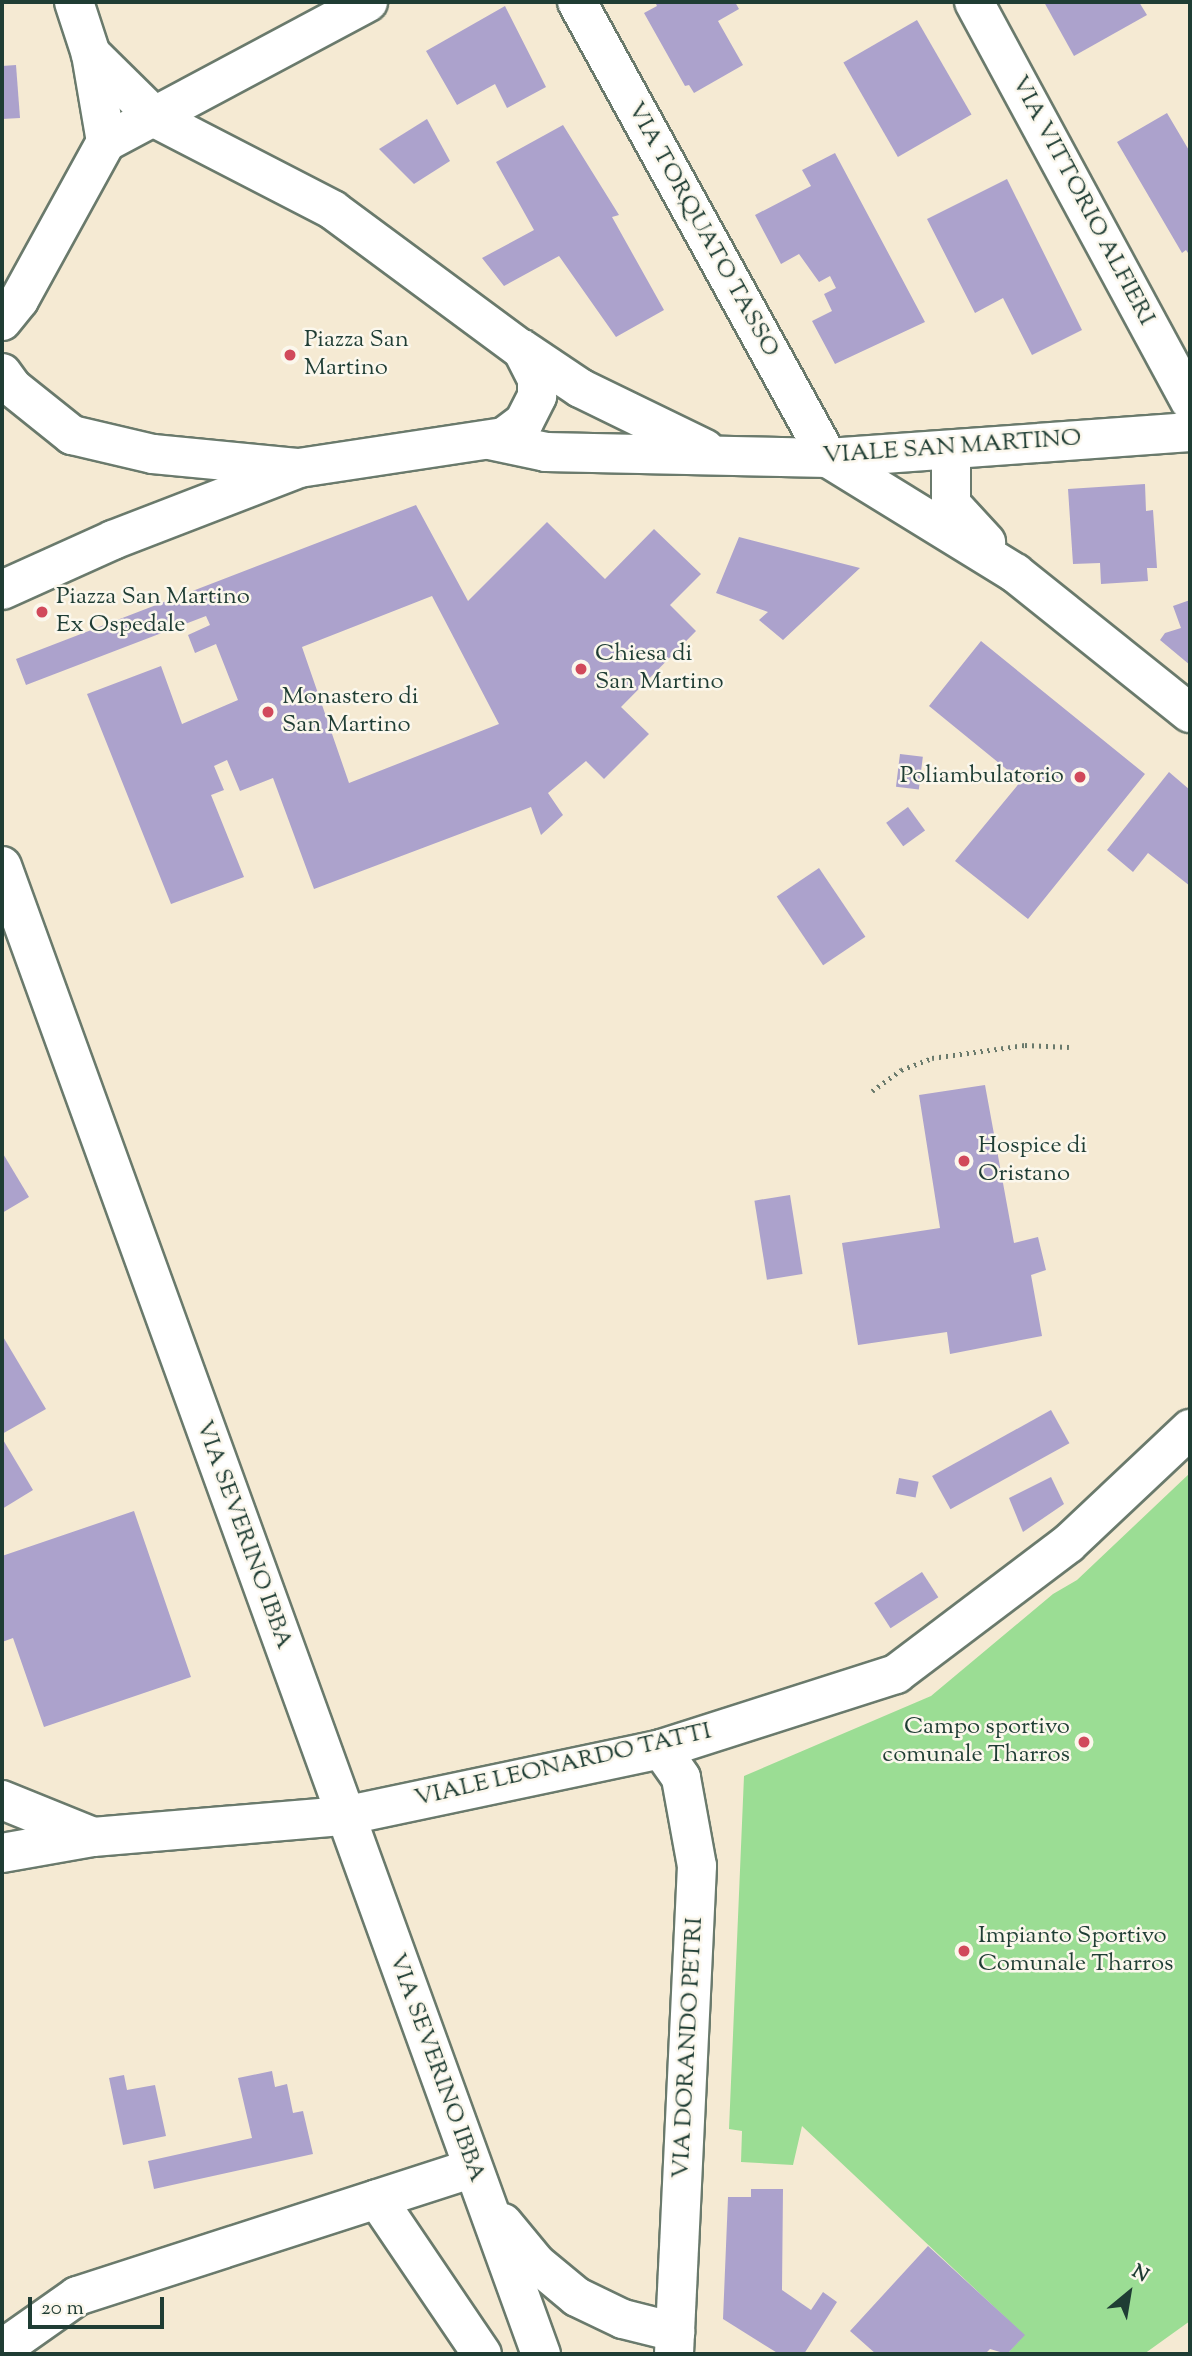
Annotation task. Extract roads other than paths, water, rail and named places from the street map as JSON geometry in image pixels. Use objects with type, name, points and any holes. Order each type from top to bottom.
[{"type":"street","points":[[74,2],[91,54],[107,142]]},
{"type":"street","points":[[2,321],[19,300],[107,142],[157,119],[368,2]]},
{"type":"street","name":"VIA TORQUATO TASSO","points":[[577,2],[828,458]]},
{"type":"street","name":"VIA VITTORIO ALFIERI","points":[[974,2],[1190,401]]},
{"type":"street","points":[[91,54],[157,119],[333,210],[509,341],[580,388],[713,453]]},
{"type":"street","points":[[2,590],[113,540],[299,468],[504,437],[524,422],[537,396],[532,363],[509,341]]},
{"type":"street","points":[[2,373],[12,387],[72,435],[153,454],[299,468]]},
{"type":"street","name":"VIALE SAN MARTINO","points":[[713,453],[828,458],[1190,432]]},
{"type":"street","points":[[489,440],[546,452],[713,453]]},
{"type":"street","points":[[951,450],[951,503],[1016,573]]},
{"type":"street","points":[[828,458],[1016,573],[1190,713]]},
{"type":"street","name":"VIA SEVERINO IBBA","points":[[2,866],[541,2354]]},
{"type":"street","name":"VIALE LEONARDO TATTI","points":[[2,1853],[93,1837],[344,1816],[661,1749],[896,1674],[1068,1544],[1190,1429]]},
{"type":"street","name":"VIA DORANDO PETRI","points":[[661,1749],[681,1778],[697,1866],[676,2348]]},
{"type":"street","points":[[2,1800],[93,1837]]},
{"type":"street","points":[[2,2349],[77,2296],[377,2199],[479,2185]]},
{"type":"street","name":"VIA SEVERINO IBBA","points":[[479,2185],[536,2263],[577,2297],[676,2348]]},
{"type":"street","points":[[377,2199],[482,2354]]},
{"type":"place","name":"Piazza San Martino","points":[[290,355]]},
{"type":"place","name":"Piazza San Martino Ex Ospedale","points":[[42,612]]},
{"type":"place","name":"Chiesa di San Martino","points":[[581,669]]},
{"type":"place","name":"Monastero di San Martino","points":[[268,712]]},
{"type":"place","name":"Poliambulatorio","points":[[1080,777]]},
{"type":"place","name":"Hospice di Oristano","points":[[964,1161]]},
{"type":"place","name":"Campo sportivo comunale Tharros","points":[[1084,1742]]},
{"type":"place","name":"Impianto Sportivo Comunale Tharros","points":[[964,1951]]}]
